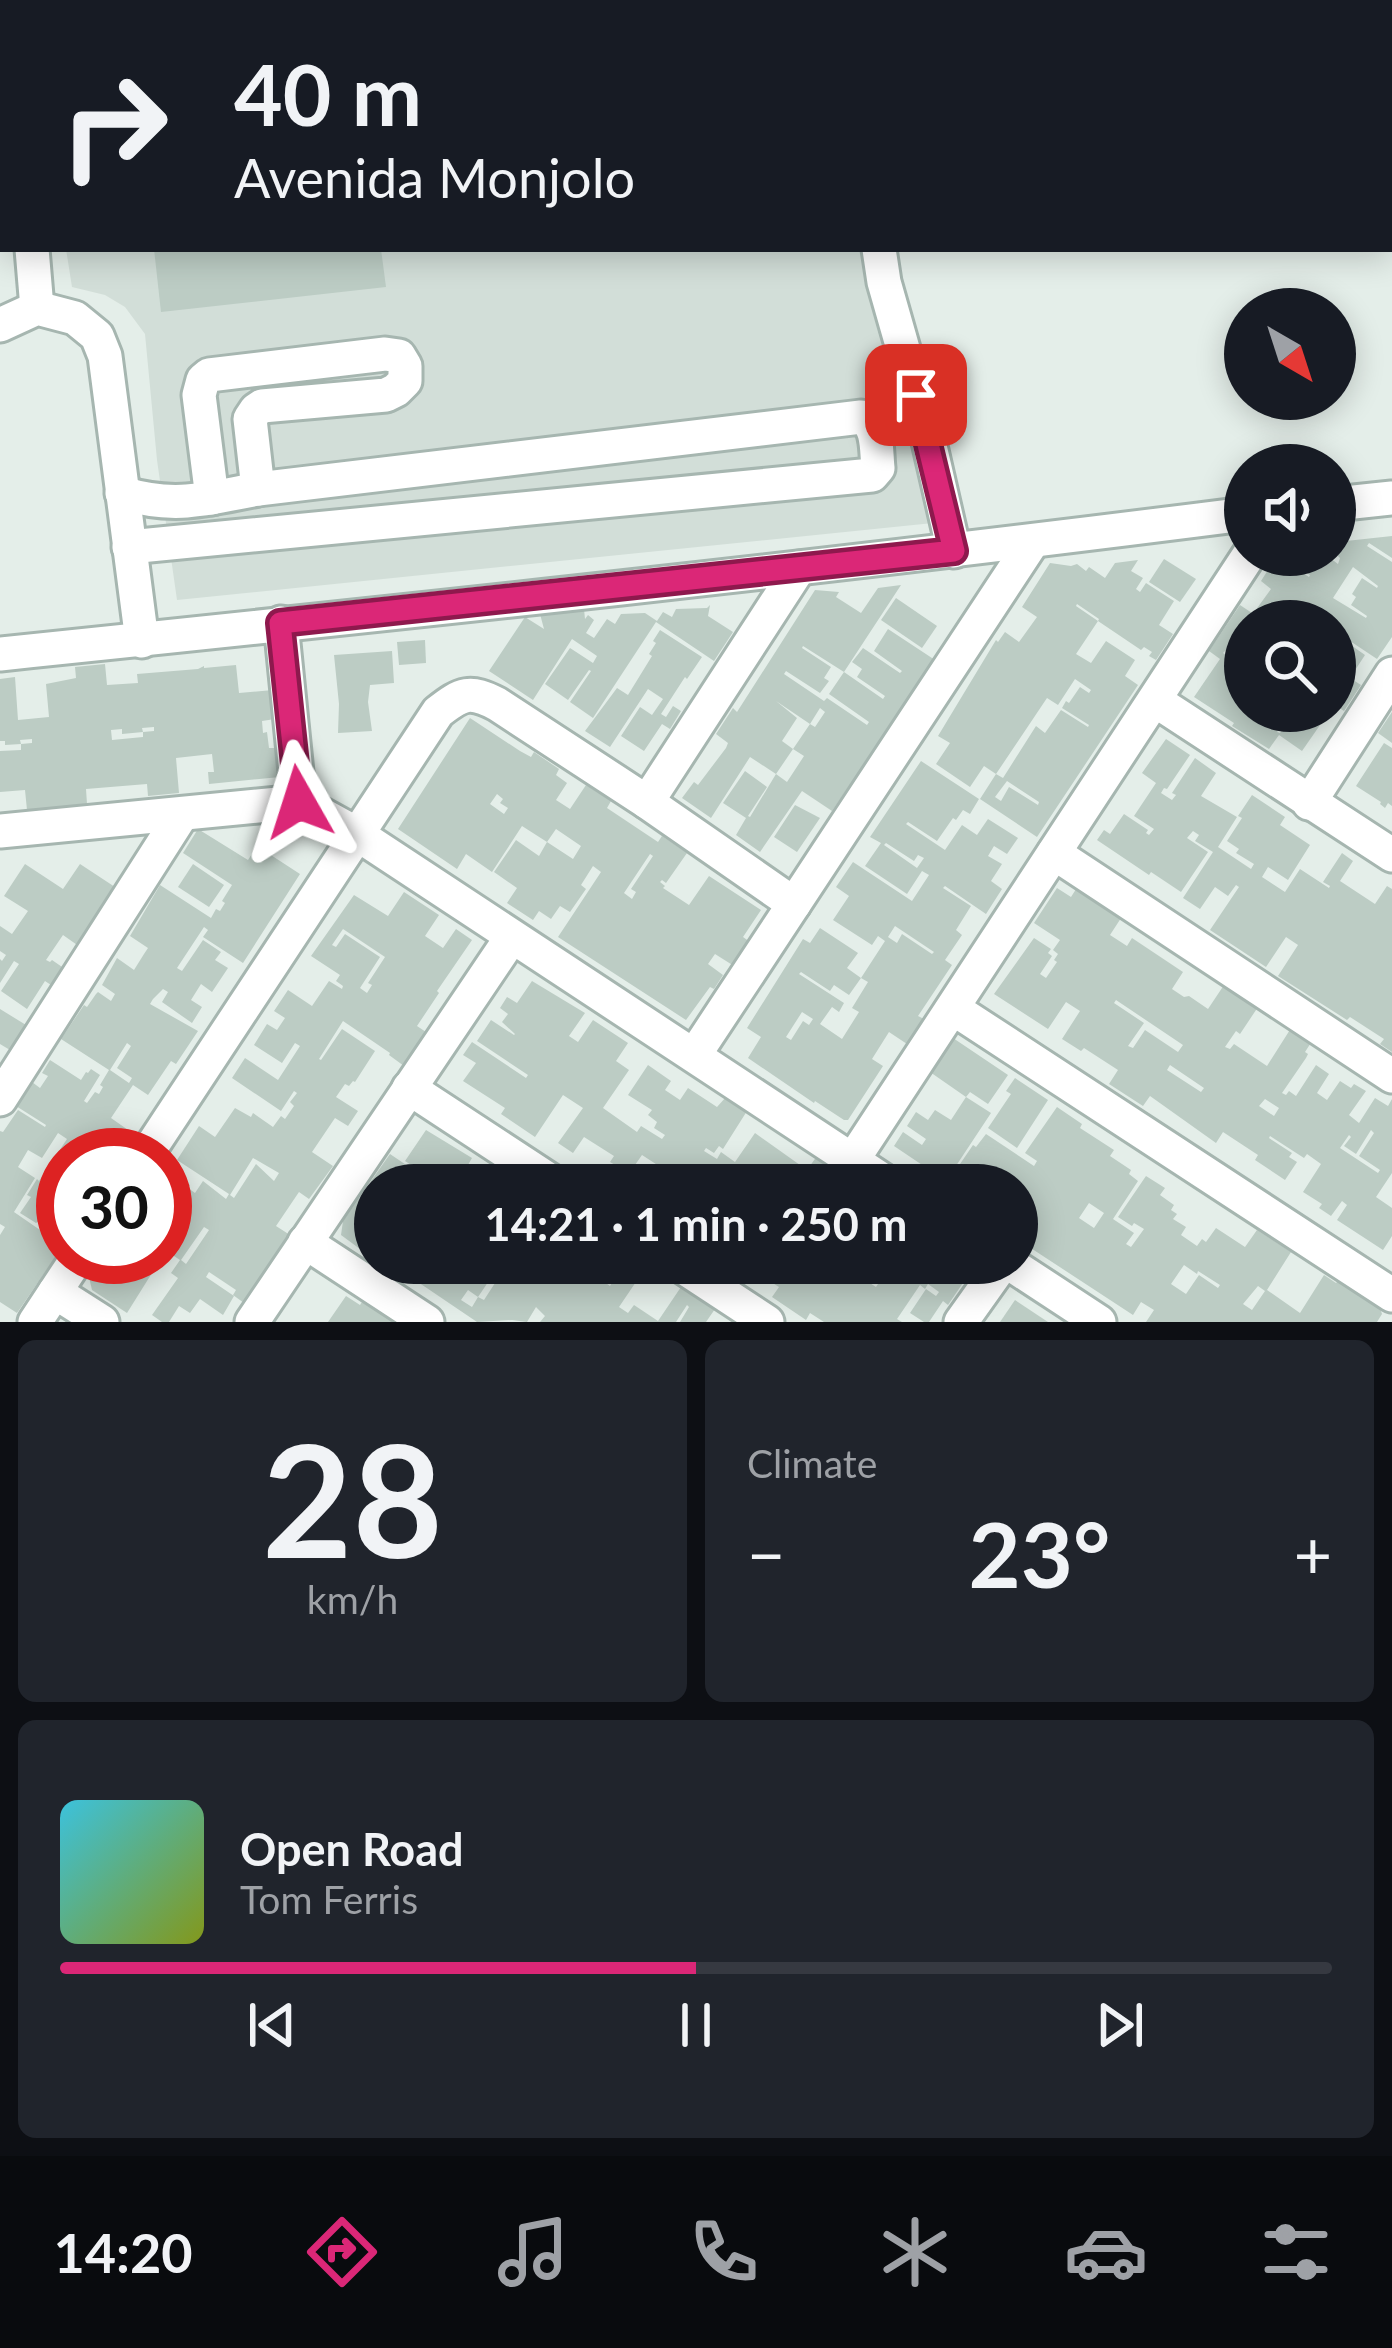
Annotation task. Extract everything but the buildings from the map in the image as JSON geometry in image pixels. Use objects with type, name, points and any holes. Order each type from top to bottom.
[{"type":"street","points":[[32,252],[37,308]]},
{"type":"street","points":[[879,252],[954,551]]},
{"type":"street","points":[[0,326],[37,308],[75,318],[97,336],[105,356],[142,641]]},
{"type":"street","points":[[212,498],[199,395],[209,375],[399,356],[405,381],[386,394],[256,410],[250,419],[258,489]]},
{"type":"street","points":[[122,493],[174,504],[258,489],[861,417],[873,427],[878,468],[872,475],[129,547]]},
{"type":"street","points":[[345,479],[351,527]]},
{"type":"street","points":[[1356,501],[1392,497]]},
{"type":"street","points":[[2,643],[142,641],[1224,517]]},
{"type":"street","points":[[695,1054],[1033,541]]},
{"type":"street","points":[[647,802],[799,568]]},
{"type":"street","points":[[852,1161],[1236,576]]},
{"type":"street","points":[[280,623],[299,802]]},
{"type":"street","points":[[1309,803],[1392,674]]},
{"type":"street","points":[[164,1128],[438,712],[467,694],[497,704],[794,904]]},
{"type":"street","points":[[1156,701],[1392,855]]},
{"type":"street","points":[[0,862],[10,831],[299,802],[357,834],[857,1164]]},
{"type":"street","points":[[0,1099],[182,814]]},
{"type":"street","points":[[1054,853],[1392,1076]]},
{"type":"street","points":[[252,1322],[511,938]]},
{"type":"street","points":[[954,1010],[1392,1295]]},
{"type":"street","points":[[409,1088],[525,1164]]},
{"type":"street","points":[[305,1242],[428,1322]]},
{"type":"street","points":[[1038,1283],[1100,1322]]},
{"type":"street","points":[[35,1322],[60,1284]]},
{"type":"street","points":[[709,1284],[767,1322]]},
{"type":"street","points":[[961,1322],[990,1284]]},
{"type":"street","points":[[55,1292],[102,1322]]},
{"type":"shaded area","points":[[66,252],[876,252],[933,523],[177,600],[145,334],[125,307],[105,295],[72,287]]},
{"type":"route","points":[[299,802],[280,623],[954,551],[916,395]]}]
